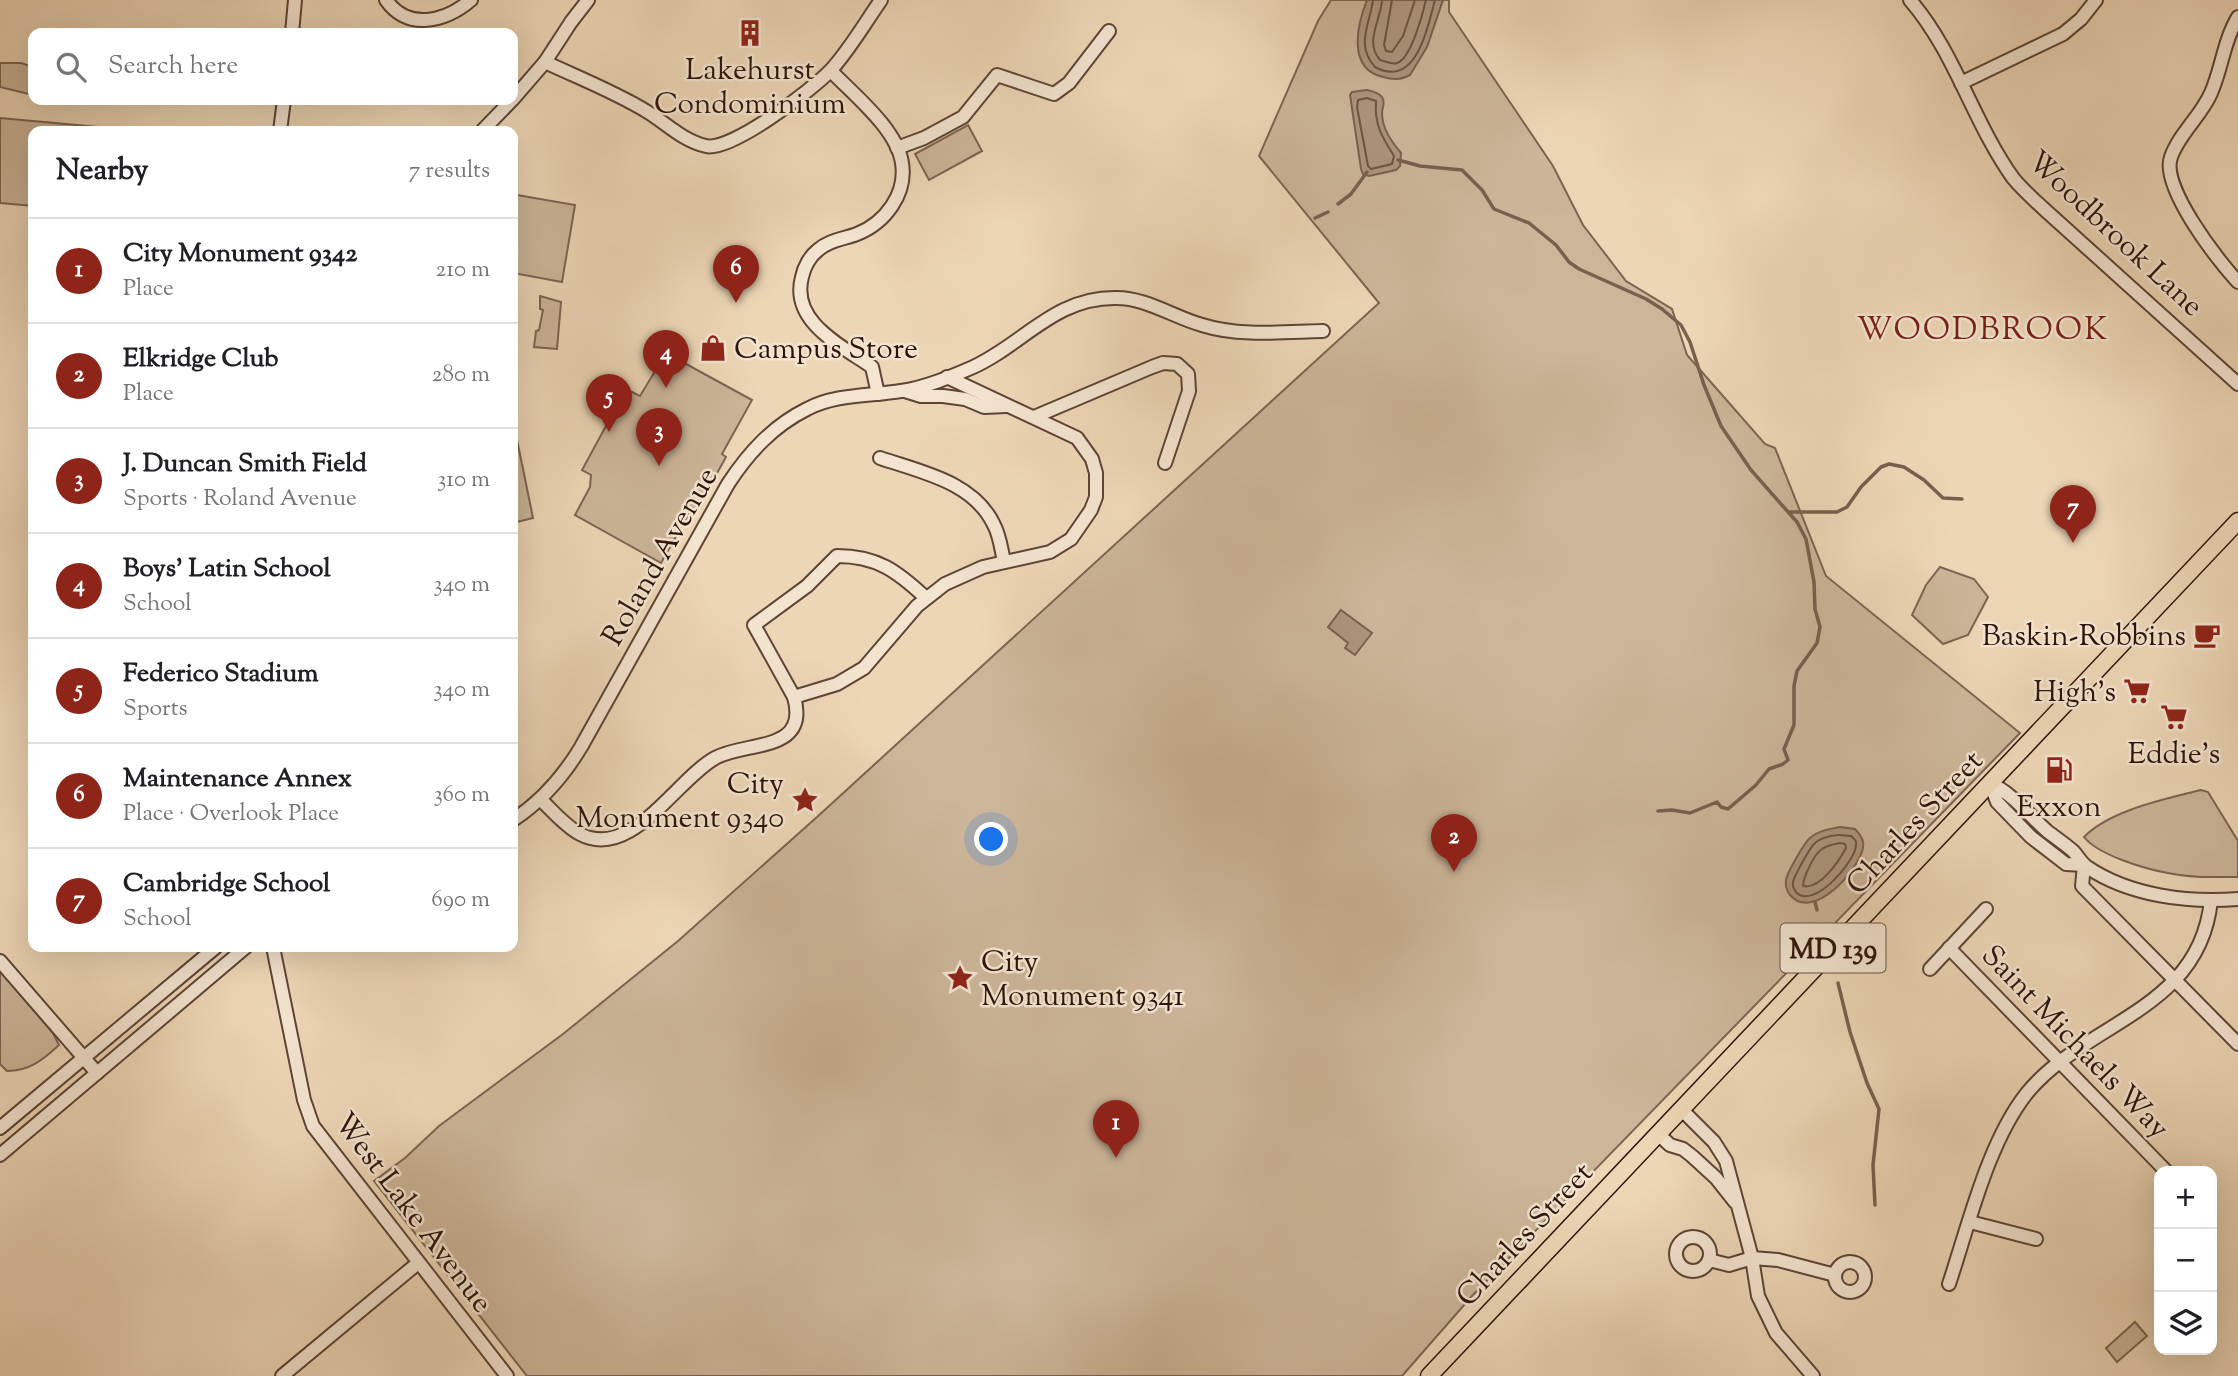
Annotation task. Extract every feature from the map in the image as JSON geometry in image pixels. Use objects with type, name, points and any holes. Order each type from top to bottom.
[{"type":"main road","name":"Charles Street","points":[[1429,1376],[2238,521]]},
{"type":"street","points":[[292,28],[295,0]]},
{"type":"street","points":[[386,0],[404,17],[423,20],[448,16],[471,0]]},
{"type":"street","points":[[518,92],[545,62],[588,0]]},
{"type":"street","points":[[545,62],[646,111],[680,135],[709,147],[730,142],[748,132],[831,71],[881,0]]},
{"type":"street","name":"Woodbrook Lane","points":[[1910,0],[1925,17],[1993,146],[2014,178],[2238,384]]},
{"type":"street","points":[[1961,83],[2063,34],[2081,19],[2096,0]]},
{"type":"street","points":[[2238,17],[2211,93],[2176,148],[2169,164],[2179,195],[2197,231],[2238,282]]},
{"type":"street","points":[[898,148],[924,138],[962,117],[997,75],[1054,94],[1069,83],[1109,31]]},
{"type":"street","points":[[831,71],[877,118],[898,148],[902,177],[893,204],[881,220],[865,230],[830,242],[818,250],[803,270],[800,297],[812,322],[823,333],[872,368],[878,394]]},
{"type":"street","points":[[281,126],[283,105]]},
{"type":"street","points":[[487,126],[506,105]]},
{"type":"street","points":[[904,391],[973,367],[1000,352],[1056,312],[1101,299],[1136,300],[1202,326],[1221,329],[1244,332],[1323,331]]},
{"type":"street","points":[[1034,417],[1152,367],[1163,363],[1177,364],[1188,374],[1189,391],[1165,463]]},
{"type":"street","points":[[794,697],[837,684],[864,668],[926,598],[963,574],[1004,561],[1034,557],[1060,547],[1080,530],[1091,510],[1096,496],[1096,473],[1085,447],[1066,431],[947,377]]},
{"type":"street","points":[[904,391],[921,396],[965,399],[984,407],[1009,405]]},
{"type":"street","name":"Roland Avenue","points":[[518,816],[559,780],[582,747],[728,484],[747,456],[776,429],[809,407],[833,400],[904,391]]},
{"type":"street","points":[[880,458],[939,478],[979,502],[995,526],[1004,561]]},
{"type":"street","points":[[540,799],[571,828],[583,835],[597,840],[611,840],[633,830],[715,758],[741,748],[768,745],[781,740],[792,728],[797,709],[794,697],[754,625],[807,586],[837,556],[870,559],[888,567],[904,577],[926,598]]},
{"type":"street","points":[[1990,782],[2007,791],[2041,825],[2074,852],[2084,865],[2111,879],[2170,897],[2238,899]]},
{"type":"street","points":[[2084,865],[2082,886],[2238,1044]]},
{"type":"street","points":[[1949,1284],[1994,1153],[2010,1119],[2027,1093],[2059,1061],[2130,1018],[2173,979],[2200,946],[2209,920],[2211,900]]},
{"type":"street","points":[[1930,968],[1986,909]]},
{"type":"street","name":"Saint Michaels Way","points":[[1949,948],[2161,1166]]},
{"type":"street","points":[[0,1128],[210,952]]},
{"type":"street","points":[[0,1154],[240,952]]},
{"type":"street","name":"West Lake Avenue","points":[[274,952],[301,1088],[313,1126],[507,1376]]},
{"type":"street","points":[[0,961],[97,1073]]},
{"type":"street","points":[[1681,1109],[1714,1142],[1726,1161],[1752,1258],[1758,1296],[1776,1333],[1813,1376]]},
{"type":"street","points":[[1658,1134],[1670,1145],[1683,1149],[1692,1156],[1716,1178],[1738,1205]]},
{"type":"street","points":[[1970,1222],[2036,1239]]},
{"type":"street","points":[[1709,1260],[1729,1265],[1752,1258],[1788,1261],[1835,1275]]},
{"type":"street","points":[[282,1376],[418,1263]]},
{"type":"shaded area","points":[[1331,0],[1449,0],[1449,12],[1553,166],[1583,225],[1626,281],[1672,309],[1687,355],[1765,444],[1775,448],[1826,576],[2020,733],[1472,1296],[1402,1376],[527,1376],[374,1181],[405,1158],[439,1126],[563,1034],[678,941],[1379,303],[1259,156],[1318,21]]},
{"type":"shaded area","points":[[0,63],[28,65],[28,94],[0,87]]},
{"type":"shaded area","points":[[0,118],[87,126],[28,126],[28,206],[0,203]]},
{"type":"shaded area","points":[[968,125],[982,151],[929,180],[915,154]]},
{"type":"shaded area","points":[[518,195],[575,205],[562,282],[518,274]]},
{"type":"shaded area","points":[[540,296],[561,302],[557,349],[534,347],[543,310],[540,309]]},
{"type":"shaded area","points":[[666,353],[752,400],[722,454],[726,457],[695,513],[690,512],[661,563],[575,515],[590,487],[591,475],[582,470],[626,389],[640,396]]},
{"type":"shaded area","points":[[518,444],[533,518],[518,522]]},
{"type":"shaded area","points":[[1940,567],[1974,579],[1988,597],[1968,635],[1943,644],[1912,615],[1926,585]]},
{"type":"shaded area","points":[[2201,790],[2208,792],[2238,841],[2238,877],[2185,876],[2147,868],[2100,850],[2084,837],[2123,813]]},
{"type":"shaded area","points":[[0,970],[53,1033],[59,1045],[35,1064],[22,1069],[7,1071],[0,1064]]},
{"type":"shaded area","points":[[2135,1322],[2147,1336],[2117,1362],[2106,1348]]},
{"type":"water","points":[[1367,0],[1443,0],[1427,47],[1410,75],[1400,79],[1387,78],[1372,72],[1364,65],[1359,56],[1358,33]]},
{"type":"water","points":[[1367,90],[1382,97],[1386,130],[1401,153],[1400,166],[1396,170],[1369,176],[1363,174],[1361,169],[1350,95],[1352,92]]},
{"type":"water","points":[[1341,610],[1372,633],[1355,655],[1345,648],[1348,643],[1328,627]]},
{"type":"water","points":[[1840,827],[1855,829],[1860,835],[1863,845],[1859,858],[1853,869],[1833,890],[1822,898],[1800,902],[1790,895],[1786,886],[1792,865],[1810,838],[1820,832]]},
{"type":"waterway","points":[[1398,160],[1420,166],[1462,170],[1482,190],[1494,209],[1529,223],[1579,269],[1646,299],[1681,325],[1690,342],[1721,426],[1751,470],[1797,522],[1806,539],[1814,582],[1815,609],[1820,627],[1817,643],[1797,671],[1794,686],[1794,725],[1784,749],[1788,760],[1769,769],[1756,785],[1728,809],[1717,802],[1690,813],[1658,811]]},
{"type":"waterway","points":[[1338,204],[1351,194],[1367,172]]},
{"type":"waterway","points":[[1315,218],[1328,212]]},
{"type":"waterway","points":[[1790,512],[1837,512],[1847,507],[1861,487],[1881,467],[1889,464],[1904,467],[1924,480],[1943,498],[1962,499]]},
{"type":"waterway","points":[[1815,902],[1817,910]]},
{"type":"waterway","points":[[1838,983],[1850,1032],[1879,1109],[1873,1165],[1875,1205]]},
{"type":"place","name":"Lakehurst Condominium","points":[[750,33]]},
{"type":"place","name":"Maintenance Annex","points":[[736,303]]},
{"type":"place","name":"Campus Store","points":[[713,348]]},
{"type":"place","name":"Boys’ Latin School","points":[[666,388]]},
{"type":"place","name":"Federico Stadium","points":[[609,432]]},
{"type":"place","name":"J. Duncan Smith Field","points":[[659,466]]},
{"type":"place","name":"Cambridge School","points":[[2073,543]]},
{"type":"place","name":"Baskin-Robbins","points":[[2207,635]]},
{"type":"place","name":"High’s","points":[[2137,691]]},
{"type":"place","name":"Eddie's","points":[[2174,717]]},
{"type":"place","name":"Exxon","points":[[2059,770]]},
{"type":"place","name":"City Monument 9340","points":[[805,800]]},
{"type":"place","name":"Elkridge Club","points":[[1454,872]]},
{"type":"place","name":"City Monument 9341","points":[[960,978]]},
{"type":"place","name":"City Monument 9342","points":[[1116,1158]]},
{"type":"district","name":"WOODBROOK","points":[[1983,328]]}]
